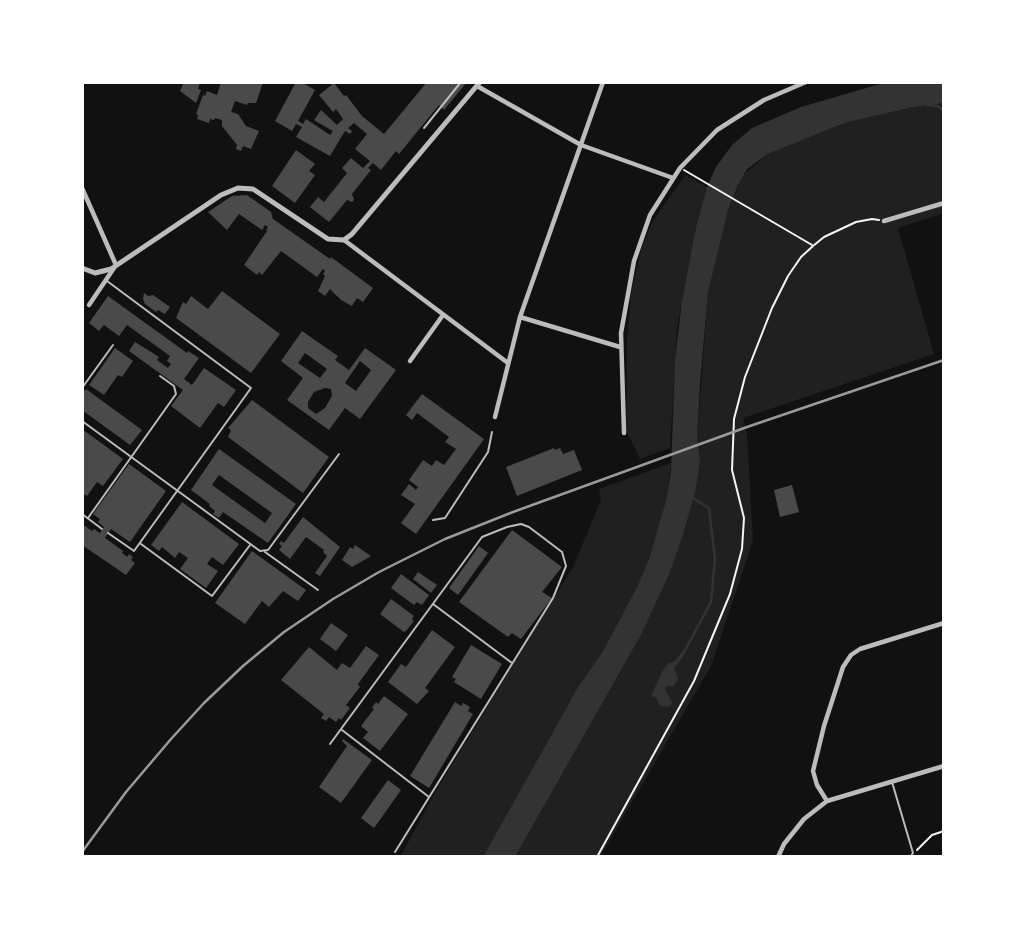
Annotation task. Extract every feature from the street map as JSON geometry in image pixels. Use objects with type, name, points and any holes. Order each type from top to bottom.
[{"type":"street","points":[[495,417],[520,317],[603,82]]},
{"type":"street","points":[[624,433],[621,347],[628,287],[650,215],[680,168],[700,145],[733,118],[764,100],[806,82]]},
{"type":"street","points":[[85,269],[99,273],[117,265],[233,189],[253,189],[328,239],[344,240],[352,234],[479,84],[581,145],[673,178]]},
{"type":"street","points":[[82,188],[117,265]]},
{"type":"street","points":[[884,221],[944,203]]},
{"type":"street","points":[[344,240],[508,363]]},
{"type":"street","points":[[89,305],[117,265]]},
{"type":"street","points":[[410,360],[443,315]]},
{"type":"street","points":[[520,317],[621,347]]},
{"type":"street","points":[[827,801],[817,785],[813,771],[837,679],[851,655],[872,644],[944,623]]},
{"type":"street","points":[[778,857],[784,844],[804,819],[827,801],[944,766]]},
{"type":"lane","points":[[424,128],[461,82]]},
{"type":"lane","points":[[106,281],[251,388],[134,551],[108,533]]},
{"type":"lane","points":[[82,388],[113,345]]},
{"type":"lane","points":[[88,518],[176,394],[174,386],[159,376]]},
{"type":"lane","points":[[82,421],[130,458],[318,590]]},
{"type":"lane","points":[[433,520],[445,518],[488,452],[492,432]]},
{"type":"lane","points":[[266,551],[339,454]]},
{"type":"lane","points":[[82,514],[102,529]]},
{"type":"lane","points":[[330,744],[482,537],[521,524],[554,545],[565,560],[564,572],[552,598],[395,852]]},
{"type":"lane","points":[[140,543],[212,596],[251,544]]},
{"type":"lane","points":[[432,603],[512,663]]},
{"type":"lane","points":[[341,729],[429,797]]},
{"type":"lane","points":[[892,781],[913,853],[910,857]]},
{"type":"path","points":[[680,168],[813,246]]},
{"type":"path","points":[[597,857],[683,702],[728,601],[740,559],[744,532],[743,507],[732,470],[734,419],[739,396],[778,294],[801,257],[824,237],[856,222],[872,219],[884,221]]},
{"type":"path","points":[[913,853],[932,835],[944,831]]},
{"type":"shaded area","points":[[887,82],[944,82],[944,103],[848,122],[827,130],[768,154],[747,169],[738,185],[728,210],[708,293],[700,383],[697,438],[700,461],[696,489],[669,574],[641,635],[515,857],[483,857],[578,687],[603,651],[638,585],[650,556],[666,500],[671,471],[675,360],[682,301],[696,227],[707,187],[716,167],[732,145],[752,128],[801,107]]},
{"type":"shaded area","points":[[944,103],[944,213],[898,228],[934,354],[743,418],[747,434],[753,541],[711,666],[600,857],[515,857],[641,635],[683,535],[696,489],[700,461],[697,438],[708,293],[728,210],[743,175],[768,154],[848,122]]},
{"type":"shaded area","points":[[685,175],[707,187],[696,227],[677,329],[670,448],[640,459],[626,430],[627,339],[631,293],[641,250],[652,222]]},
{"type":"shaded area","points":[[671,463],[666,500],[650,556],[638,585],[603,651],[578,687],[483,857],[400,857],[437,789],[573,567],[601,500],[599,489]]},
{"type":"shaded area","points":[[681,653],[684,655],[674,669],[678,678],[674,686],[666,686],[665,690],[673,703],[668,707],[660,706],[656,697],[651,696],[663,670]]},
{"type":"building","points":[[184,82],[200,82],[198,89],[201,90],[196,103],[180,91]]},
{"type":"building","points":[[221,82],[263,82],[256,103],[247,105],[235,101],[231,112],[238,114],[246,126],[259,131],[251,149],[243,146],[241,151],[236,149],[237,145],[222,126],[222,120],[210,119],[209,123],[197,119],[196,114],[203,95],[205,96],[207,91],[217,95]]},
{"type":"building","points":[[296,82],[315,90],[298,121],[303,124],[306,119],[330,135],[333,131],[314,120],[321,110],[337,125],[343,119],[336,109],[333,112],[319,95],[334,83],[362,116],[384,134],[427,82],[467,82],[444,110],[439,105],[399,154],[396,151],[381,170],[373,163],[368,168],[371,170],[352,194],[354,200],[347,200],[329,222],[310,207],[318,197],[324,202],[347,173],[342,168],[351,158],[363,168],[370,161],[355,149],[367,134],[354,123],[348,128],[352,131],[350,134],[345,131],[330,156],[296,137],[302,127],[296,124],[292,131],[275,121]]},
{"type":"building","points":[[296,150],[315,164],[309,171],[315,175],[295,203],[272,186]]},
{"type":"building","points":[[247,195],[271,212],[273,219],[373,288],[363,302],[357,298],[352,306],[330,289],[325,296],[318,291],[325,271],[323,269],[317,277],[281,251],[262,275],[259,272],[257,275],[244,265],[268,227],[265,225],[262,230],[239,214],[227,230],[208,212],[232,196]]},
{"type":"building","points":[[222,291],[280,334],[251,373],[176,318],[183,302],[186,304],[191,296],[208,309]]},
{"type":"building","points":[[144,293],[153,295],[170,307],[165,314],[158,310],[156,312],[145,304]]},
{"type":"building","points":[[108,296],[187,353],[188,351],[199,358],[184,379],[192,385],[204,368],[236,390],[224,407],[218,403],[200,428],[171,406],[183,390],[129,351],[135,342],[159,357],[157,360],[168,368],[171,364],[167,361],[170,356],[127,325],[119,336],[104,325],[99,331],[89,323]]},
{"type":"building","points":[[302,331],[338,356],[335,360],[349,370],[365,348],[396,370],[360,419],[345,408],[329,430],[287,400],[303,378],[281,361]],"holes":[[[305,353],[327,369],[320,378],[298,363]],[[360,361],[371,370],[356,391],[345,383]],[[331,389],[332,396],[325,408],[316,414],[308,408],[308,402],[314,392]]]},
{"type":"building","points":[[115,348],[133,361],[122,377],[118,375],[104,395],[89,385]]},
{"type":"building","points":[[86,389],[142,430],[130,445],[82,410],[82,394]]},
{"type":"building","points":[[422,394],[484,439],[416,534],[401,523],[415,504],[401,495],[409,484],[416,490],[418,487],[409,480],[423,460],[432,466],[436,460],[444,465],[456,449],[445,442],[449,437],[417,413],[412,420],[406,415]]},
{"type":"building","points":[[252,400],[329,457],[303,493],[228,437],[231,430],[228,428]]},
{"type":"building","points":[[82,429],[123,459],[103,486],[97,482],[87,496],[82,493]]},
{"type":"building","points":[[560,448],[563,454],[574,450],[582,470],[517,496],[506,467]]},
{"type":"building","points":[[219,449],[296,504],[268,543],[223,512],[219,518],[213,514],[215,511],[210,504],[191,490]],"holes":[[[219,475],[272,513],[265,523],[212,485]]]},
{"type":"building","points":[[129,464],[166,491],[130,542],[111,529],[105,538],[127,557],[129,554],[133,557],[131,560],[135,563],[126,575],[82,545],[82,524],[100,533],[104,527],[98,522],[100,519],[93,514]]},
{"type":"building","points":[[792,485],[799,512],[780,517],[774,490]]},
{"type":"building","points":[[182,502],[239,544],[223,565],[212,557],[207,564],[218,571],[206,588],[180,569],[188,558],[179,552],[175,558],[162,547],[159,551],[151,545]]},
{"type":"building","points":[[303,517],[340,547],[320,576],[315,573],[327,556],[324,550],[306,537],[290,559],[279,550],[281,541],[284,543]]},
{"type":"building","points":[[512,530],[562,567],[542,592],[552,598],[521,639],[512,633],[508,637],[459,602]]},
{"type":"building","points":[[355,545],[371,556],[352,567],[342,560],[350,547],[353,549]]},
{"type":"building","points":[[479,546],[488,553],[458,595],[449,588]]},
{"type":"building","points":[[252,551],[306,590],[298,601],[283,591],[269,607],[262,601],[245,624],[215,603]]},
{"type":"building","points":[[418,572],[437,585],[431,593],[413,579]]},
{"type":"building","points":[[401,574],[429,595],[422,605],[417,602],[414,605],[391,588]]},
{"type":"building","points":[[391,599],[414,616],[414,621],[404,632],[380,614]]},
{"type":"building","points":[[331,623],[348,635],[336,651],[320,639]]},
{"type":"building","points":[[432,630],[455,647],[425,688],[429,691],[417,704],[388,682],[401,664],[406,667]]},
{"type":"building","points":[[471,645],[502,664],[481,699],[454,682],[456,679],[452,677]]},
{"type":"building","points":[[366,646],[379,655],[346,705],[350,708],[341,720],[339,718],[336,722],[329,717],[326,721],[321,718],[324,714],[281,680],[309,647],[337,670],[342,663],[350,668]]},
{"type":"building","points":[[384,696],[408,714],[380,751],[363,738],[368,732],[361,726],[376,702],[378,704]]},
{"type":"building","points":[[455,702],[470,707],[468,711],[473,714],[429,788],[410,776]]},
{"type":"building","points":[[343,739],[372,760],[341,803],[319,787],[347,746]]},
{"type":"building","points":[[388,780],[401,790],[374,828],[361,818]]},
{"type":"waterway","points":[[927,105],[938,106],[944,111]]},
{"type":"waterway","points":[[683,654],[711,602],[715,559],[709,508],[691,497]]},
{"type":"railway","points":[[82,852],[126,792],[171,739],[243,666],[284,632],[379,572],[445,539],[513,512],[747,427],[944,360]]}]
